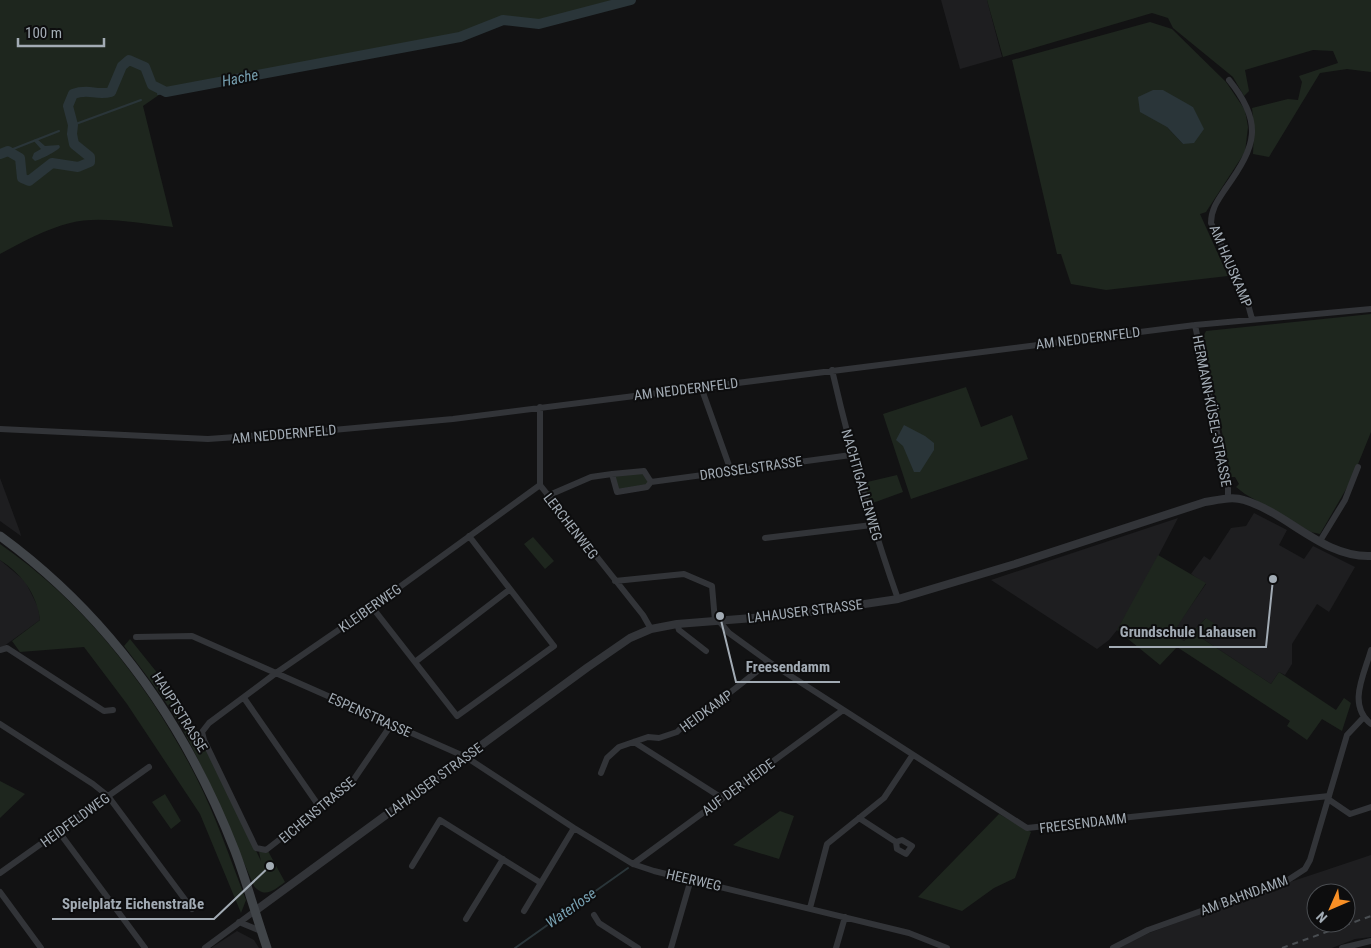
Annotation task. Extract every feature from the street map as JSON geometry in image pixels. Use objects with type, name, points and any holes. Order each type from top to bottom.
[{"type":"main road","name":"HAUPTSTRASSE","points":[[0,536],[58,583],[86,611],[119,648],[159,701],[198,766],[235,851],[267,948]]},
{"type":"street","name":"AM HAUSKAMP","points":[[1229,80],[1244,99],[1248,109],[1251,141],[1245,162],[1213,208],[1211,223],[1246,297],[1252,318]]},
{"type":"street","name":"AM NEDDERNFELD","points":[[0,429],[221,439],[443,420],[1252,318],[1371,309]]},
{"type":"street","name":"HERMANN-KÜSEL-STRASSE","points":[[1195,325],[1228,486],[1228,498]]},
{"type":"street","name":"NACHTIGALLENWEG","points":[[832,370],[851,454],[872,525],[898,599]]},
{"type":"street","points":[[701,387],[731,471]]},
{"type":"street","name":"LERCHENWEG","points":[[540,407],[540,485],[643,615],[651,629]]},
{"type":"street","name":"DROSSELSTRASSE","points":[[612,474],[617,492],[647,487],[651,482],[851,454]]},
{"type":"street","points":[[1320,541],[1345,500],[1358,467]]},
{"type":"street","points":[[547,496],[591,476],[644,471],[651,482]]},
{"type":"street","name":"KLEIBERWEG","points":[[202,732],[208,723],[276,673],[372,607],[540,485]]},
{"type":"street","name":"LAHAUSER STRASSE","points":[[205,948],[588,667],[630,638],[651,629],[677,624],[791,615],[898,599],[1015,564],[1206,502],[1228,498],[1243,499],[1261,507],[1320,541],[1352,555],[1371,556]]},
{"type":"street","points":[[765,538],[872,525]]},
{"type":"street","points":[[372,607],[457,716],[554,646],[469,536]]},
{"type":"street","points":[[615,581],[684,574],[712,586],[717,621]]},
{"type":"street","points":[[415,662],[509,590]]},
{"type":"street","name":"FREESENDAMM","points":[[717,621],[729,633],[769,662],[912,756],[1027,828],[1329,798]]},
{"type":"street","points":[[677,624],[679,630],[706,651]]},
{"type":"street","name":"ESPENSTRASSE","points":[[136,637],[192,636],[466,757]]},
{"type":"street","points":[[3,649],[104,711],[113,710]]},
{"type":"street","points":[[1371,650],[1357,699],[1363,718],[1371,724]]},
{"type":"street","name":"HEIDKAMP","points":[[601,773],[607,758],[619,747],[648,737],[659,738],[677,732],[691,718],[723,698],[769,662]]},
{"type":"street","points":[[244,698],[322,809]]},
{"type":"street","name":"AUF DER HEIDE","points":[[634,864],[842,710]]},
{"type":"street","name":"AM BAHNDAMM","points":[[1113,948],[1148,930],[1297,875],[1305,869],[1310,860],[1347,735],[1363,718]]},
{"type":"street","points":[[0,724],[93,784],[108,796],[192,909]]},
{"type":"street","name":"EICHENSTRASSE","points":[[202,732],[204,740],[256,848],[266,850],[322,809],[350,785],[391,725]]},
{"type":"street","points":[[634,742],[722,798]]},
{"type":"street","points":[[810,908],[827,844],[890,791],[912,756]]},
{"type":"street","name":"HEERWEG","points":[[466,757],[574,828],[634,864],[909,933],[948,948]]},
{"type":"street","name":"HEIDFELDWEG","points":[[0,873],[149,767]]},
{"type":"street","points":[[1329,798],[1350,814],[1371,806]]},
{"type":"street","points":[[859,818],[896,842]]},
{"type":"street","points":[[412,866],[440,820],[541,883]]},
{"type":"street","points":[[524,911],[574,828]]},
{"type":"street","points":[[59,832],[145,948]]},
{"type":"street","points":[[466,918],[503,859]]},
{"type":"street","points":[[671,948],[691,879]]},
{"type":"street","points":[[0,892],[41,948]]},
{"type":"street","points":[[594,915],[599,923],[638,948]]},
{"type":"street","points":[[836,948],[845,917]]},
{"type":"street","points":[[240,922],[261,931]]},
{"type":"street","points":[[1342,948],[1371,941]]},
{"type":"shaded area","points":[[0,0],[614,0],[539,20],[504,16],[459,34],[189,84],[166,90],[143,106],[173,227],[107,220],[82,221],[43,232],[0,254]]},
{"type":"shaded area","points":[[941,0],[987,0],[1002,57],[960,69]]},
{"type":"shaded area","points":[[987,0],[1371,0],[1371,72],[1347,69],[1320,73],[1269,157],[1253,154],[1254,128],[1252,108],[1288,99],[1298,100],[1302,82],[1299,76],[1338,63],[1333,51],[1313,50],[1245,70],[1249,91],[1244,96],[1233,77],[1173,28],[1168,18],[1152,13],[1003,57]]},
{"type":"shaded area","points":[[1150,22],[1172,29],[1226,82],[1245,110],[1248,127],[1245,152],[1206,212],[1200,214],[1228,276],[1106,290],[1071,284],[1061,254],[1057,254],[1012,60]],"holes":[[[1181,102],[1193,107],[1183,144],[1167,127]]]},
{"type":"shaded area","points":[[1153,90],[1163,90],[1193,107],[1204,129],[1194,143],[1183,144],[1167,127],[1140,112],[1138,97]]},
{"type":"shaded area","points":[[37,139],[45,146],[59,145],[60,147],[35,161],[32,158],[34,153],[41,149],[33,140]]},
{"type":"shaded area","points":[[1371,314],[1371,432],[1352,479],[1320,534],[1311,532],[1236,487],[1239,484],[1235,477],[1231,477],[1203,337],[1206,331]]},
{"type":"shaded area","points":[[966,387],[981,427],[1012,415],[1028,459],[911,499],[883,414]]},
{"type":"shaded area","points":[[904,425],[934,443],[934,450],[920,472],[914,472],[903,446],[896,440]]},
{"type":"shaded area","points":[[644,472],[650,481],[646,486],[618,491],[614,475]]},
{"type":"shaded area","points":[[897,475],[903,492],[870,504],[863,483]]},
{"type":"shaded area","points":[[0,478],[20,532],[21,536],[0,521]]},
{"type":"shaded area","points":[[1254,513],[1287,530],[1279,545],[1304,559],[1313,546],[1355,567],[1329,612],[1317,604],[1292,644],[1292,664],[1285,675],[1279,672],[1271,684],[1203,639],[1206,618],[1184,641],[1172,633],[1206,584],[1191,574],[1204,556],[1210,560],[1231,528],[1246,526]]},
{"type":"shaded area","points":[[1178,518],[1139,593],[1117,630],[1109,640],[1097,649],[991,580]]},
{"type":"shaded area","points":[[533,537],[554,561],[545,569],[524,544]]},
{"type":"shaded area","points":[[0,544],[60,592],[87,619],[112,648],[158,710],[196,777],[216,822],[246,900],[241,913],[200,814],[127,704],[84,647],[20,652],[12,641],[40,620],[36,602],[22,578],[0,560]]},
{"type":"shaded area","points":[[1158,555],[1206,583],[1173,633],[1184,641],[1206,618],[1215,624],[1203,639],[1271,684],[1279,672],[1336,710],[1344,698],[1351,703],[1342,731],[1322,719],[1307,740],[1287,726],[1290,721],[1177,647],[1160,665],[1117,630]]},
{"type":"shaded area","points":[[0,560],[25,581],[38,607],[40,620],[0,649]]},
{"type":"shaded area","points":[[130,639],[171,690],[202,739],[261,861],[259,852],[268,851],[285,882],[270,892],[262,892],[254,886],[185,734],[164,699],[124,646]]},
{"type":"shaded area","points":[[0,781],[25,794],[0,818]]},
{"type":"shaded area","points":[[165,794],[181,821],[171,829],[152,802]]},
{"type":"shaded area","points":[[780,811],[794,816],[779,859],[733,845]]},
{"type":"shaded area","points":[[999,814],[1031,832],[1015,878],[994,888],[962,911],[918,897]]},
{"type":"shaded area","points":[[1371,855],[1371,937],[1355,939],[1332,948],[1119,948],[1149,933],[1254,894]]},
{"type":"shaded area","points":[[237,931],[254,940],[259,948],[211,948]]},
{"type":"waterway","name":"Hache","points":[[0,154],[8,151],[20,158],[22,178],[29,181],[52,163],[78,167],[90,162],[90,157],[74,144],[73,125],[68,106],[73,94],[79,92],[111,92],[122,66],[129,60],[145,67],[152,85],[166,92],[460,37],[503,20],[539,24],[631,0]]},
{"type":"waterway","name":"Hache","points":[[158,94],[166,92]]},
{"type":"waterway","points":[[73,125],[141,100]]},
{"type":"waterway","points":[[8,151],[59,131]]},
{"type":"waterway","name":"Waterlose","points":[[515,948],[628,868]]},
{"type":"railway","points":[[1282,948],[1371,916]]},
{"type":"place","name":"Grundschule Lahausen","points":[[1273,579]]},
{"type":"place","name":"Freesendamm","points":[[720,616]]},
{"type":"place","name":"Spielplatz Eichenstraße","points":[[270,866]]}]
